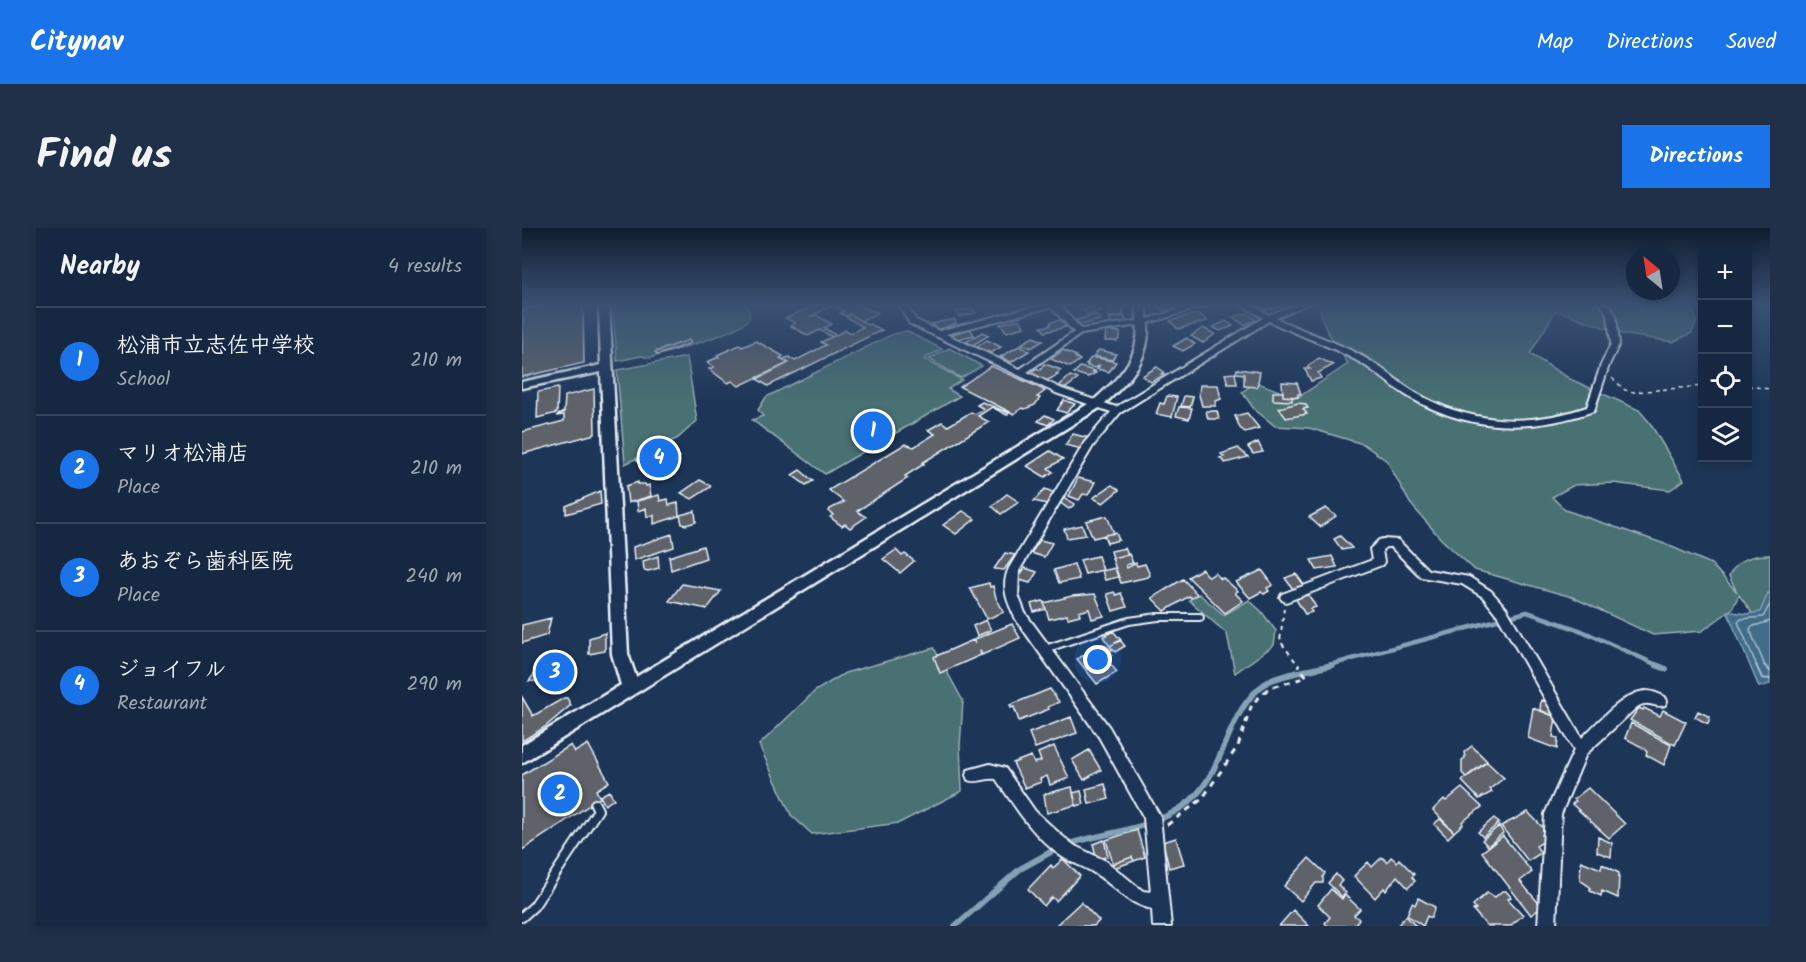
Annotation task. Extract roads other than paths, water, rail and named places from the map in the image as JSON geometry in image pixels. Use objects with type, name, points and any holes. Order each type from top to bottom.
[{"type":"street","points":[[606,337],[621,654],[631,689]]},
{"type":"street","points":[[944,337],[1059,391],[1118,411]]},
{"type":"street","points":[[1020,372],[1072,337]]},
{"type":"street","points":[[522,755],[1097,404],[1118,386],[1134,364],[1145,342],[1145,337]]},
{"type":"street","points":[[1162,926],[1152,816],[1104,732],[1021,617],[1012,600],[1010,585],[1013,571],[1089,444],[1118,411],[1239,337]]},
{"type":"street","points":[[1308,337],[1359,358],[1412,395],[1441,410],[1460,417],[1498,424],[1537,423],[1568,418],[1591,409],[1605,364],[1615,344],[1614,337]]},
{"type":"street","points":[[522,386],[608,367]]},
{"type":"street","points":[[1286,597],[1378,562],[1376,549],[1383,543],[1394,543],[1425,574],[1465,580],[1487,594],[1512,626],[1581,749]]},
{"type":"street","points":[[1547,926],[1553,814],[1581,749],[1638,699],[1651,697],[1660,701]]},
{"type":"street","points":[[973,775],[990,771],[1000,773],[1030,816],[1055,841],[1069,852],[1100,867],[1139,898],[1160,903]]},
{"type":"lane","points":[[1045,649],[1123,623],[1158,617],[1187,619],[1200,617]]},
{"type":"lane","points":[[522,917],[534,906],[598,810],[596,804]]},
{"type":"water","points":[[1768,593],[1770,594],[1770,684],[1759,687],[1727,611],[1746,614],[1760,612]]},
{"type":"waterway","points":[[1326,666],[1527,612],[1582,631],[1659,666]]},
{"type":"waterway","points":[[1065,845],[1130,829],[1177,811],[1202,788],[1242,708],[1253,695],[1271,680],[1332,665]]},
{"type":"waterway","points":[[1656,665],[1666,669]]},
{"type":"waterway","points":[[955,926],[1020,869],[1058,848]]},
{"type":"place","name":"松浦市立志佐中学校","points":[[873,431]]},
{"type":"place","name":"ジョイフル","points":[[659,458]]},
{"type":"place","name":"あおぞら歯科医院","points":[[555,672]]},
{"type":"place","name":"マリオ松浦店","points":[[560,794]]}]
